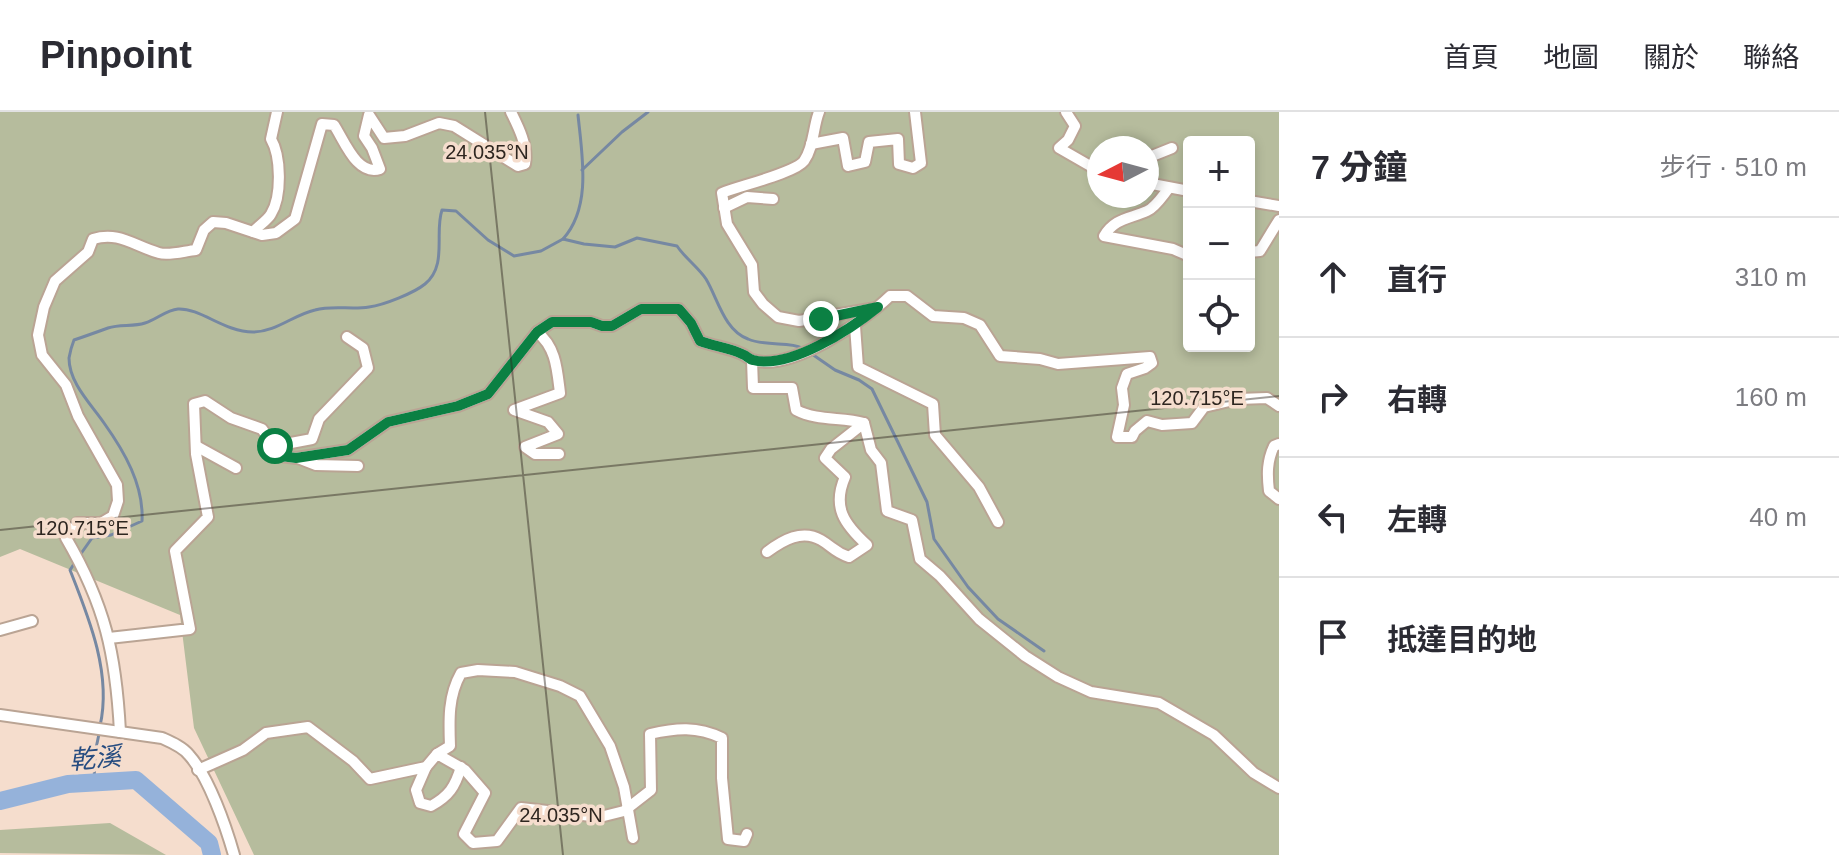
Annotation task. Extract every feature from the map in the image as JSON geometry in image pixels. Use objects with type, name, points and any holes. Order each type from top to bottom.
[{"type":"street","points":[[253,232],[272,213],[276,196],[278,152],[271,139],[277,112]]},
{"type":"street","points":[[368,113],[384,138],[405,136],[439,123],[454,126],[518,166],[525,164],[527,155],[511,112]]},
{"type":"street","points":[[819,112],[803,162],[787,172],[722,193],[727,224],[752,265],[754,292],[778,317],[799,321],[878,307]]},
{"type":"street","points":[[811,144],[843,138],[848,166],[865,162],[869,142],[898,139],[899,164],[913,168],[921,163],[915,112]]},
{"type":"street","points":[[1066,112],[1075,126],[1068,140],[1059,148],[1087,163]]},
{"type":"street","points":[[120,732],[118,691],[109,638],[88,577],[66,538],[77,523],[101,523],[113,516],[118,501],[117,485],[78,416],[66,385],[42,355],[38,335],[44,307],[55,281],[88,252],[93,239],[105,235],[126,238],[162,255],[196,250],[204,230],[213,222],[262,235],[276,233],[295,219],[322,124],[334,125],[364,169],[380,169],[364,136],[368,113]]},
{"type":"street","points":[[1159,153],[1172,148]]},
{"type":"street","points":[[1159,186],[1183,190]]},
{"type":"street","points":[[1169,188],[1150,210],[1122,218],[1104,236],[1183,253]]},
{"type":"street","points":[[724,208],[747,197],[773,199]]},
{"type":"street","points":[[1255,202],[1279,206]]},
{"type":"street","points":[[1255,251],[1260,251],[1279,220]]},
{"type":"street","points":[[296,458],[348,450],[388,422],[458,406],[488,394],[537,332],[552,322],[591,322],[612,326],[641,309],[679,309],[700,341],[741,353],[752,360],[779,362],[800,354],[855,326],[890,296],[907,296],[933,316],[964,318],[980,325],[1000,356],[1040,359],[1058,364],[1150,357],[1152,363],[1127,374],[1122,388],[1124,405],[1117,437],[1132,437],[1147,421],[1162,425],[1192,423],[1204,407],[1238,399],[1267,398],[1279,406]]},
{"type":"street","points":[[855,326],[858,367],[933,404],[935,435],[979,487],[998,522]]},
{"type":"street","points":[[537,332],[549,341],[560,393],[514,410],[548,422],[558,434],[525,447],[535,454],[559,454]]},
{"type":"street","points":[[275,446],[312,439],[319,419],[368,368],[363,348],[347,337]]},
{"type":"street","points":[[752,360],[753,388],[792,388],[796,410],[809,417],[850,419],[864,423]]},
{"type":"street","points":[[109,638],[190,629],[175,551],[208,517],[196,446],[194,404],[205,401],[231,418],[262,429],[281,456],[316,465],[358,466]]},
{"type":"street","points":[[767,552],[795,536],[810,535],[823,541],[833,552],[849,557],[867,545],[849,529],[838,504],[838,492],[845,477],[825,458],[831,449],[864,423]]},
{"type":"street","points":[[864,423],[871,450],[881,463],[887,511],[912,520],[920,559],[979,619],[1016,650],[1058,677],[1091,692],[1159,703],[1214,735],[1254,773],[1279,788]]},
{"type":"street","points":[[1279,444],[1274,446],[1269,456],[1267,472],[1269,491],[1279,499]]},
{"type":"street","points":[[196,446],[236,468]]},
{"type":"street","points":[[0,630],[32,621]]},
{"type":"street","points":[[461,767],[455,786],[445,798],[431,806],[420,803],[416,790],[426,767],[437,754],[450,746],[449,716],[453,687],[461,673],[478,670],[515,672],[560,686],[580,696],[610,746],[629,807],[633,838]]},
{"type":"street","points":[[0,715],[162,738],[174,743],[189,755],[198,770],[226,827],[234,855]]},
{"type":"street","points":[[198,770],[243,750],[266,733],[308,727],[353,761],[370,779],[426,767]]},
{"type":"street","points":[[437,754],[461,767],[485,793],[464,834],[478,849],[497,841],[521,808],[600,817],[624,811],[651,790],[650,734],[677,728],[706,731],[722,738],[728,839],[744,841],[747,834]]},
{"type":"green space","points":[[0,112],[1279,112],[1279,855],[254,855],[194,728],[180,615],[20,549],[0,557]]},
{"type":"green space","points":[[110,823],[166,855],[0,853],[0,830]]},
{"type":"waterway","points":[[582,170],[648,112]]},
{"type":"waterway","points":[[563,239],[572,226],[582,196],[583,163],[578,115]]},
{"type":"waterway","points":[[80,555],[92,538],[111,535],[142,521],[142,508],[140,494],[125,457],[73,376],[69,358],[74,340],[113,327],[145,323],[178,309],[253,332],[269,329],[315,310],[369,307],[390,301],[420,287],[432,276],[438,258],[442,210],[456,211],[488,240],[514,256],[541,251],[563,239],[615,247],[637,238],[677,246],[706,279],[722,313],[740,335],[755,341],[802,348]]},
{"type":"waterway","points":[[809,352],[872,389],[927,502],[934,539],[968,587],[998,619],[1044,651]]},
{"type":"waterway","points":[[76,561],[70,570],[91,627],[101,666],[103,706],[100,726]]},
{"type":"waterway","points":[[94,783],[99,734]]},
{"type":"waterway","name":"乾溪","points":[[0,801],[68,784],[136,780],[209,843],[212,855]]},
{"type":"route","points":[[275,446],[281,456],[296,458],[348,450],[388,422],[458,406],[488,394],[537,332],[552,322],[591,322],[612,326],[641,309],[679,309],[700,341],[741,353],[752,360],[779,362],[855,326],[878,307],[821,319]]}]
